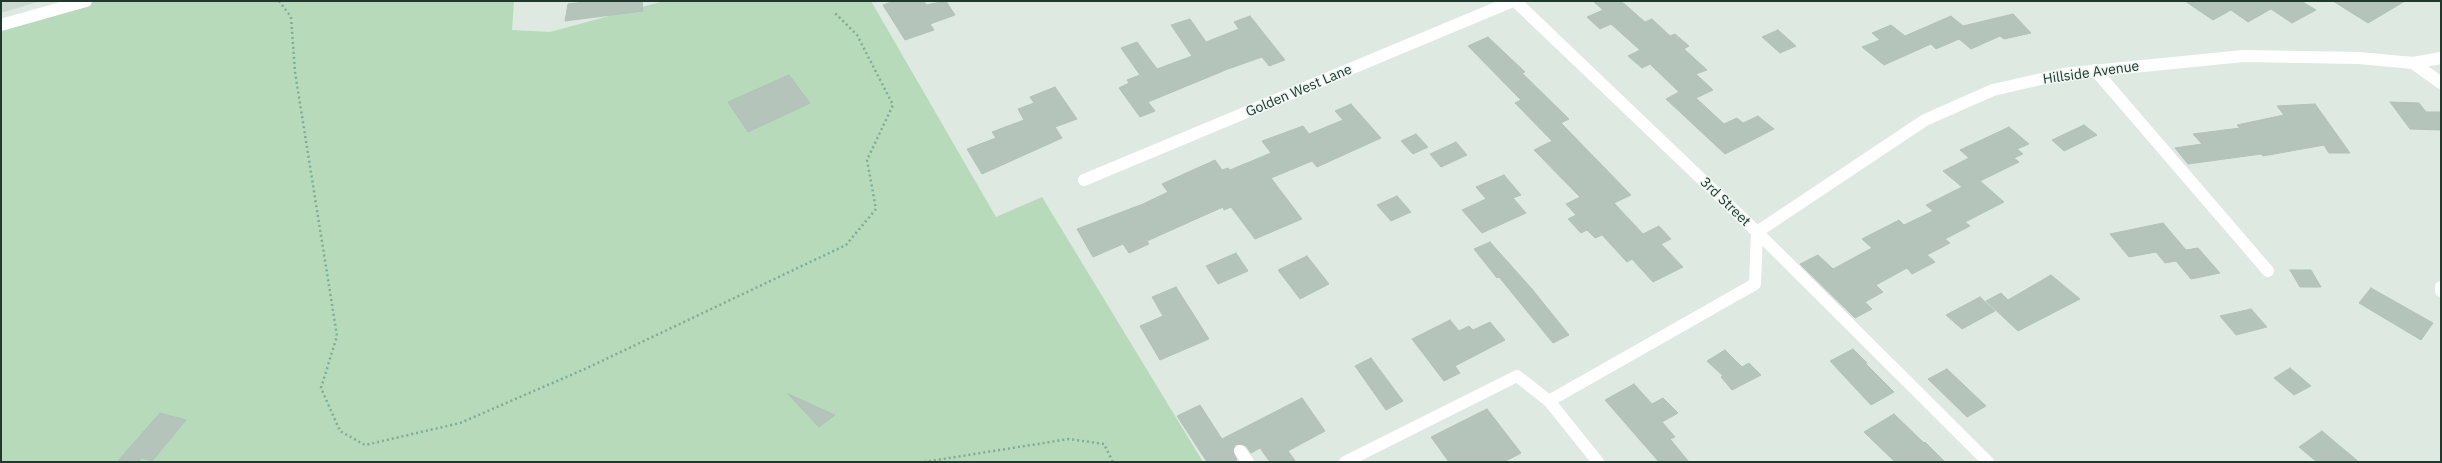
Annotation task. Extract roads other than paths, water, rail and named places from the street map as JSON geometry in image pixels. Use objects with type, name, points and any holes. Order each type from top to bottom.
[{"type":"street","points":[[1,25],[86,1]]},
{"type":"street","name":"Golden West Lane","points":[[1084,180],[1514,1]]},
{"type":"street","name":"3rd Street","points":[[1514,1],[1757,232],[1755,284],[1549,402]]},
{"type":"street","name":"Hillside Avenue","points":[[1757,232],[1925,120],[1993,90],[2063,74],[2243,56],[2359,58],[2413,63],[2441,58]]},
{"type":"street","points":[[2413,63],[2441,83]]},
{"type":"street","points":[[2095,70],[2268,272]]},
{"type":"street","points":[[1757,232],[1988,462]]},
{"type":"street","points":[[1345,462],[1517,376],[1549,402],[1598,462]]}]
